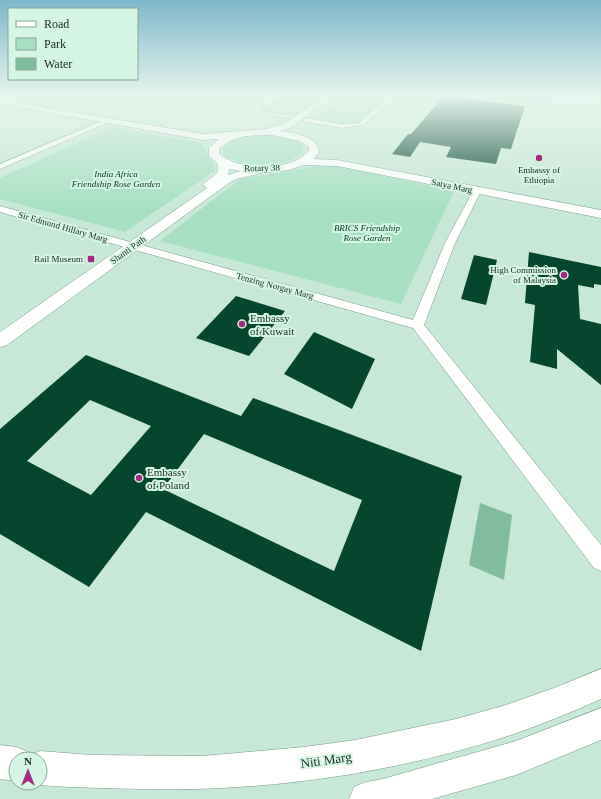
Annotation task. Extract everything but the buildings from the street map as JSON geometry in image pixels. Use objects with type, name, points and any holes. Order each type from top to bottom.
[{"type":"main road","points":[[160,133],[210,143],[217,156]]},
{"type":"main road","points":[[181,133],[203,137],[252,133]]},
{"type":"main road","points":[[283,133],[298,136]]},
{"type":"main road","points":[[295,133],[311,144],[314,149],[312,156],[303,162]]},
{"type":"main road","points":[[217,156],[220,142],[238,135]]},
{"type":"main road","name":"Satya Marg","points":[[314,149],[321,155],[328,158],[601,205]]},
{"type":"main road","name":"Rotary 38","points":[[217,156],[238,168],[262,170],[280,168],[303,162]]},
{"type":"main road","name":"Shanti Path","points":[[0,341],[218,180],[224,171],[217,156]]},
{"type":"main road","name":"Satya Marg","points":[[303,162],[337,163],[601,214]]},
{"type":"main road","name":"Shanti Path","points":[[0,334],[225,181],[232,177],[262,170]]},
{"type":"street","points":[[0,167],[78,133]]},
{"type":"street","points":[[477,191],[450,242],[417,325],[601,561]]},
{"type":"street","name":"Sir Edmund Hillary Marg","points":[[0,209],[130,246]]},
{"type":"street","name":"Tenzing Norgay Marg","points":[[130,246],[417,325]]},
{"type":"street","name":"Niti Marg","points":[[48,769],[70,772],[202,773],[333,761],[458,736],[568,699],[601,684]]},
{"type":"street","points":[[366,799],[383,796],[516,758],[601,724]]},
{"type":"green space","name":"India Africa Friendship Rose Garden","points":[[98,133],[147,133],[202,143],[216,170],[125,232],[0,199],[0,178]]},
{"type":"green space","points":[[258,135],[284,136],[296,140],[304,148],[299,155],[290,161],[266,165],[241,162],[230,159],[223,154],[223,149],[230,142],[243,137]]},
{"type":"green space","name":"BRICS Friendship Rose Garden","points":[[328,164],[454,191],[401,304],[160,241],[240,179]]},
{"type":"water","points":[[480,503],[512,515],[504,580],[469,565]]},
{"type":"place","name":"Embassy of Ethiopia","points":[[539,158]]},
{"type":"place","name":"Rail Museum","points":[[91,259]]},
{"type":"place","name":"High Commission of Malaysia","points":[[564,275]]},
{"type":"place","name":"Embassy of Kuwait","points":[[242,324]]},
{"type":"place","name":"Embassy of Poland","points":[[139,478]]}]
